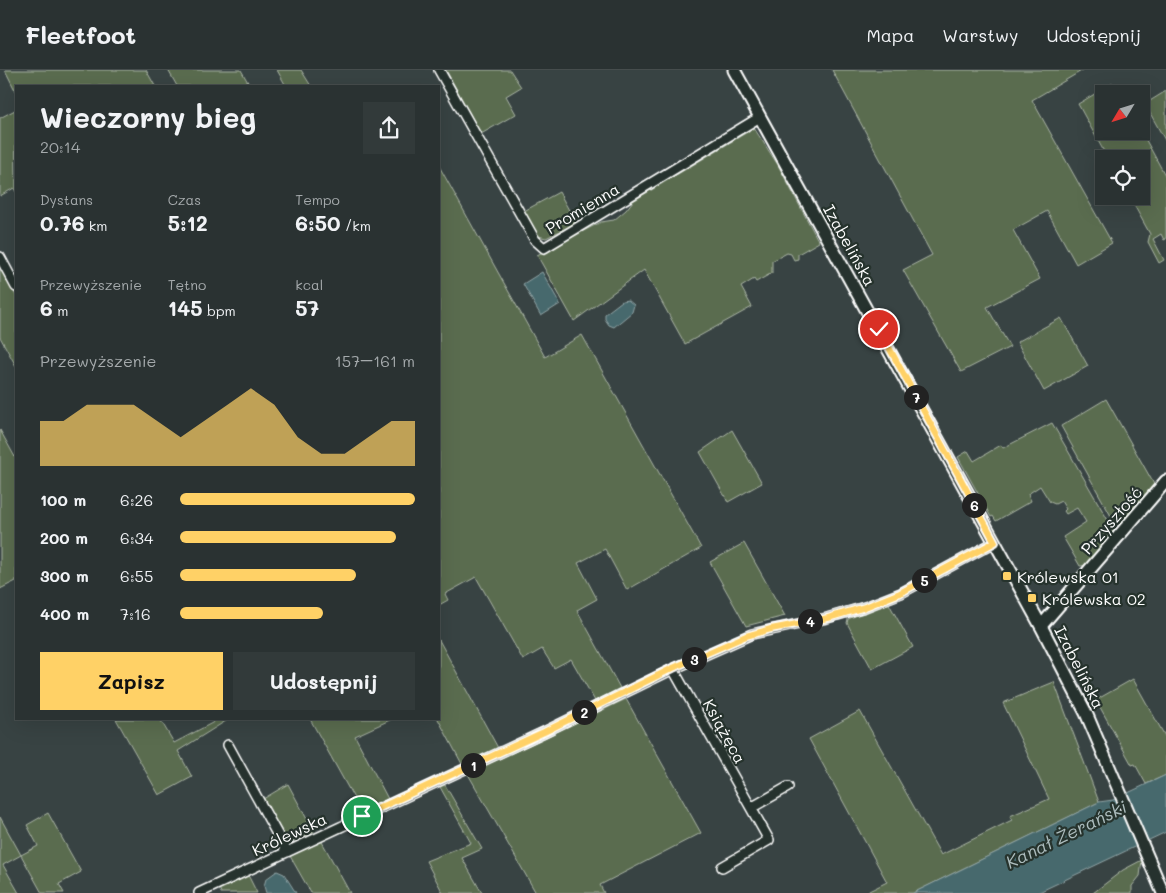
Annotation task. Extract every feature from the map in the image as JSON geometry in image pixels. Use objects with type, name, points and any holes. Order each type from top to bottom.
[{"type":"street","name":"Promienna","points":[[439,70],[535,240],[544,248],[760,117]]},
{"type":"street","name":"Izabelińska","points":[[734,70],[1041,626],[1086,713],[1163,893]]},
{"type":"street","points":[[0,257],[15,285]]},
{"type":"street","name":"Przyszłość","points":[[1041,626],[1166,481]]},
{"type":"street","name":"Królewska","points":[[199,893],[536,735],[673,668],[752,634],[828,618],[896,595],[995,542]]},
{"type":"street","name":"Książęca","points":[[673,668],[769,840],[722,866]]},
{"type":"street","points":[[228,745],[287,852]]},
{"type":"street","points":[[751,808],[788,787]]},
{"type":"green space","points":[[5,70],[146,70],[154,85],[15,85],[15,90]]},
{"type":"green space","points":[[168,70],[241,70],[249,85],[176,85]]},
{"type":"green space","points":[[277,70],[301,70],[310,85],[285,85]]},
{"type":"green space","points":[[446,70],[510,70],[521,87],[506,96],[516,114],[481,134]]},
{"type":"green space","points":[[832,70],[1083,70],[1032,100],[1112,243],[1076,264],[1047,211],[1013,230],[1040,279],[987,307],[1010,347],[961,372],[903,270],[932,255]]},
{"type":"green space","points":[[1166,91],[1166,142],[1150,113],[1150,101]]},
{"type":"green space","points":[[1095,94],[1095,135],[1078,104]]},
{"type":"green space","points":[[15,110],[15,190],[14,188],[0,196],[0,118]]},
{"type":"green space","points":[[754,128],[778,165],[819,242],[798,254],[798,259],[794,260],[791,254],[787,253],[772,261],[772,273],[756,282],[754,279],[741,287],[752,307],[685,344],[644,270],[574,321],[537,255],[601,222],[614,220],[633,201]]},
{"type":"green space","points":[[1098,140],[1146,140],[1166,177],[1166,239],[1164,240],[1161,234],[1153,239],[1164,260],[1159,263],[1148,242],[1150,234],[1134,205],[1150,205],[1150,150],[1103,150]]},
{"type":"green space","points":[[440,168],[545,357],[582,335],[701,548],[627,590],[605,549],[578,563],[597,599],[577,610],[620,688],[595,701],[571,659],[554,668],[542,649],[523,660],[476,577],[445,594],[448,600],[440,604]]},
{"type":"green space","points":[[559,192],[576,223],[546,238],[538,236],[524,211]]},
{"type":"green space","points":[[0,266],[15,294],[15,364],[0,337]]},
{"type":"green space","points":[[1061,318],[1088,366],[1044,391],[1017,342]]},
{"type":"green space","points":[[1106,399],[1155,486],[1121,524],[1117,524],[1111,516],[1061,426]]},
{"type":"green space","points":[[1052,423],[1113,529],[1113,536],[1088,565],[1080,566],[1063,537],[1086,522],[1077,508],[1066,514],[1064,511],[1066,509],[1061,501],[1055,504],[1050,502],[1040,486],[1028,494],[1031,501],[996,521],[993,516],[991,517],[958,457],[968,451],[974,461],[1001,445],[1003,448]]},
{"type":"green space","points":[[0,430],[15,457],[15,582],[0,589]]},
{"type":"green space","points":[[732,430],[762,483],[728,502],[700,452]]},
{"type":"green space","points":[[744,543],[785,616],[746,626],[710,562]]},
{"type":"green space","points":[[888,602],[913,647],[872,669],[847,623],[848,619]]},
{"type":"green space","points":[[440,642],[498,748],[462,764],[439,720]]},
{"type":"green space","points":[[1133,679],[1166,738],[1166,775],[1146,784],[1135,764],[1132,765],[1096,700]]},
{"type":"green space","points":[[1054,682],[1099,802],[913,893],[865,893],[887,882],[809,739],[860,711],[941,855],[1012,820],[1010,816],[1049,799],[1003,703]]},
{"type":"green space","points":[[626,699],[701,833],[600,885],[604,893],[536,893],[468,774]]},
{"type":"green space","points":[[117,720],[161,720],[174,743],[214,722],[213,720],[227,720],[178,751],[192,777],[159,795]]},
{"type":"green space","points":[[311,720],[390,720],[355,736],[388,799],[361,811]]},
{"type":"green space","points":[[288,784],[314,832],[292,842],[286,841],[263,799]]},
{"type":"green space","points":[[445,785],[482,849],[462,858],[482,893],[443,893],[426,861],[471,843],[440,787]]},
{"type":"green space","points":[[48,813],[81,872],[59,884],[64,893],[42,893],[21,855],[38,846],[27,825]]},
{"type":"green space","points":[[0,817],[21,855],[3,865],[19,893],[0,893]]},
{"type":"green space","points":[[321,840],[350,893],[311,893],[290,856]]},
{"type":"green space","points":[[1142,860],[1140,876],[1132,886],[1132,893],[1093,893],[1123,870]]},
{"type":"green space","points":[[248,875],[257,893],[221,893],[219,888]]},
{"type":"water","points":[[542,272],[560,304],[541,316],[523,284]]},
{"type":"water","points":[[628,300],[634,305],[632,312],[614,327],[609,325],[605,319],[605,314],[622,301]]},
{"type":"water","name":"Kanał Żerański","points":[[1166,775],[1166,832],[1037,893],[913,893],[1099,802],[1113,800]]},
{"type":"water","points":[[277,871],[284,874],[296,893],[266,893],[264,886],[266,879]]},
{"type":"place","name":"Królewska 01","points":[[1007,576]]},
{"type":"place","name":"Królewska 02","points":[[1032,598]]},
{"type":"route","points":[[362,816],[544,732],[673,668],[746,636],[793,624],[828,618],[865,607],[900,593],[995,542],[879,329]]}]
